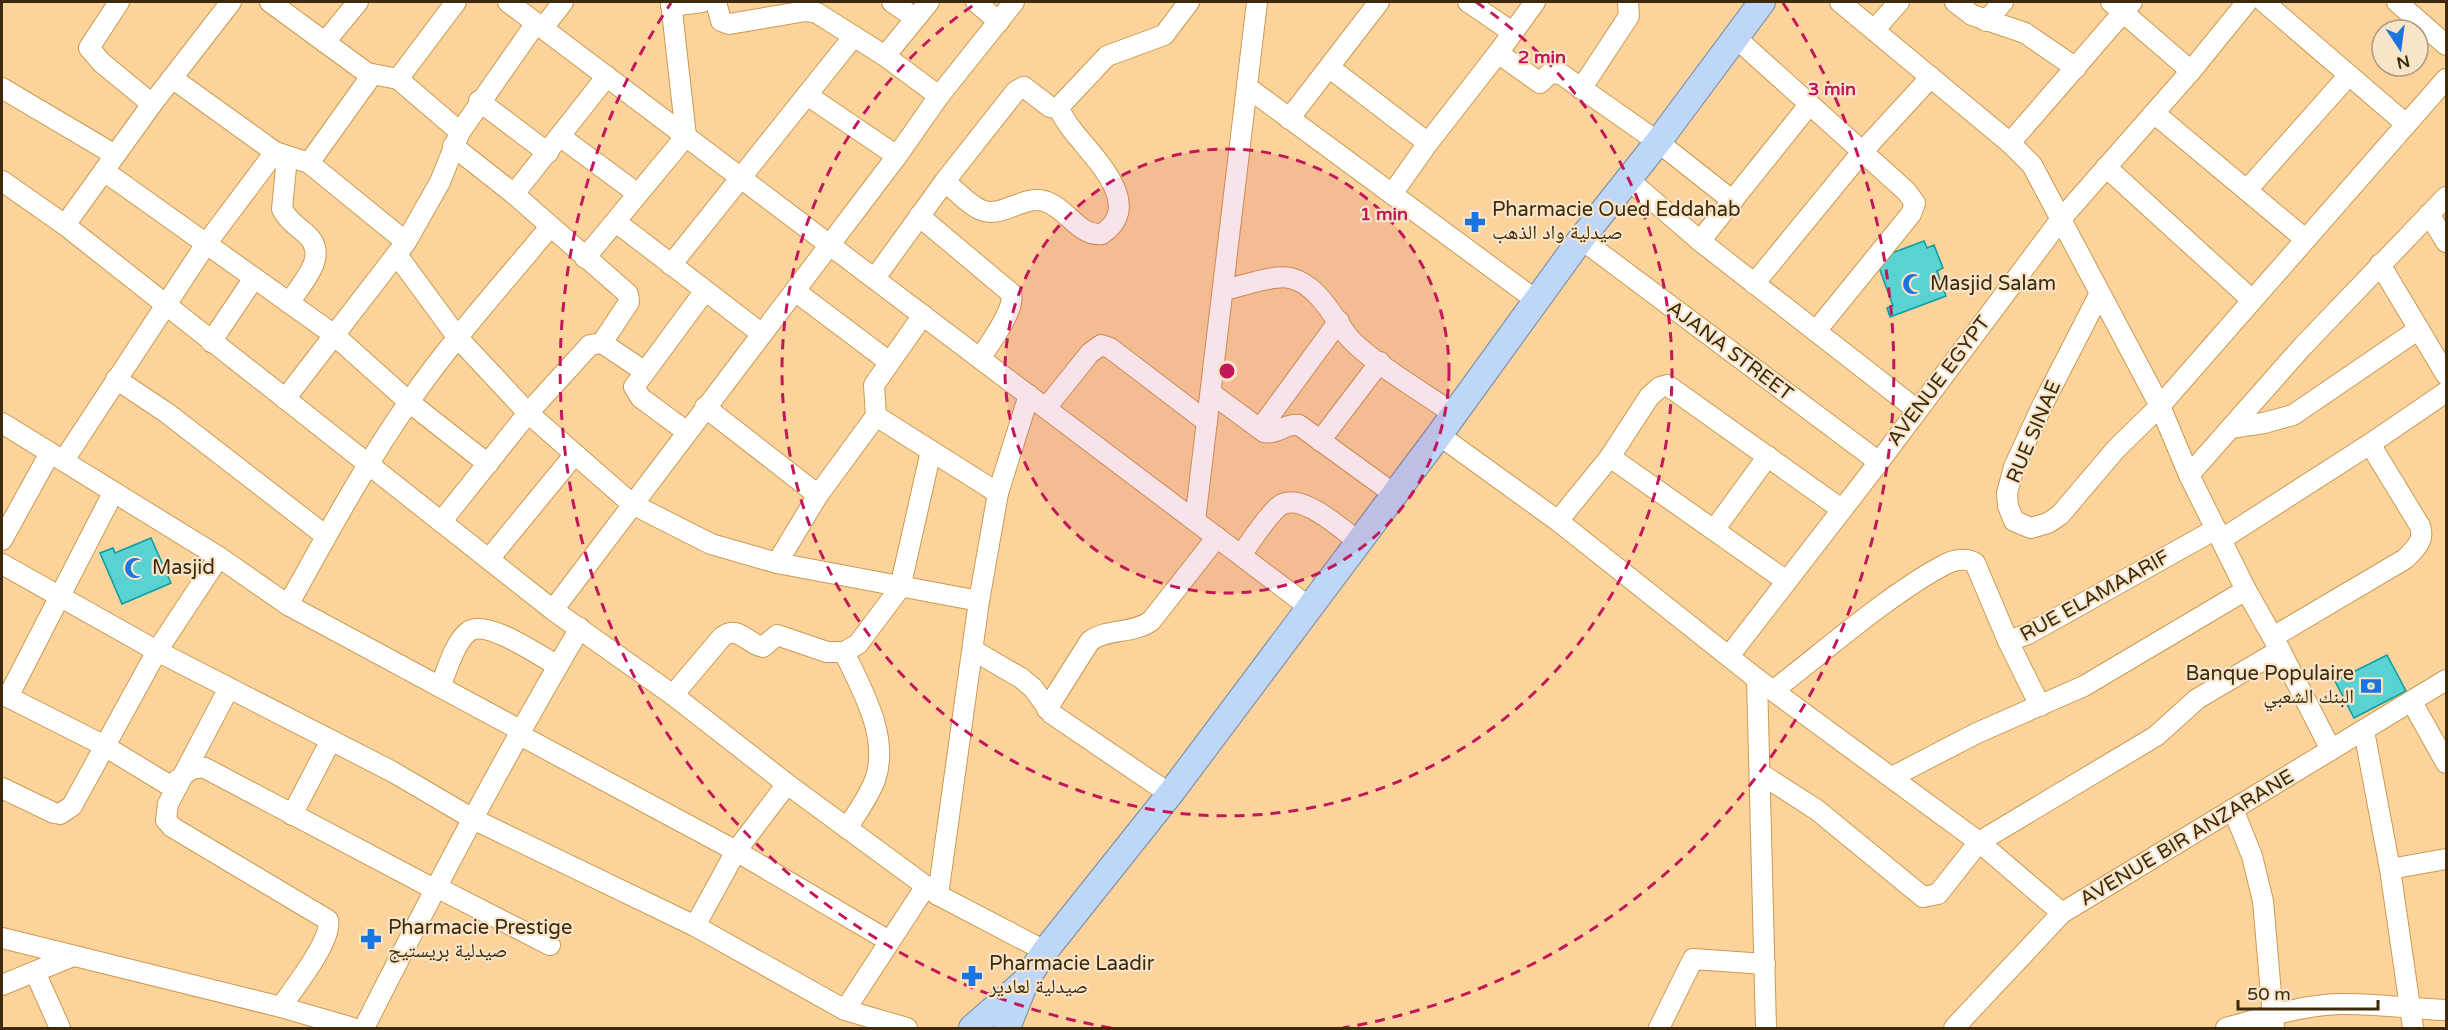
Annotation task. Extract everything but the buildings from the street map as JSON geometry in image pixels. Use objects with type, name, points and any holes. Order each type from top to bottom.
[{"type":"main road","points":[[1007,1029],[1026,980],[1044,951],[1170,794],[1439,435],[1581,239],[1658,142],[1762,2]]},
{"type":"main road","points":[[972,1029],[1026,980]]},
{"type":"street","points":[[119,2],[90,43],[89,48],[102,63],[152,104]]},
{"type":"street","points":[[64,225],[152,104],[231,2]]},
{"type":"street","points":[[270,2],[372,75],[398,79],[456,139],[549,228],[629,296],[629,302],[602,343]]},
{"type":"street","points":[[325,42],[358,2]]},
{"type":"street","points":[[398,79],[456,2]]},
{"type":"street","points":[[508,2],[1309,607]]},
{"type":"street","points":[[285,399],[401,248],[440,182],[456,139],[479,101],[539,25],[563,2]]},
{"type":"street","points":[[585,258],[686,136],[671,4],[702,2]]},
{"type":"street","points":[[716,2],[721,19],[726,24],[810,11],[885,56],[939,96]]},
{"type":"street","points":[[892,2],[915,18]]},
{"type":"street","points":[[885,56],[929,2]]},
{"type":"street","points":[[976,2],[999,22]]},
{"type":"street","points":[[553,610],[897,156],[939,96],[1014,2]]},
{"type":"street","points":[[875,278],[945,182],[1020,88],[1028,89],[1050,107],[1058,108],[1066,102],[1096,65],[1107,56],[1164,35],[1189,2]]},
{"type":"street","points":[[1195,520],[1257,2]]},
{"type":"street","points":[[1289,118],[1379,2]]},
{"type":"street","points":[[1468,2],[1512,32]]},
{"type":"street","points":[[1392,194],[1428,142],[1535,2]]},
{"type":"street","points":[[1581,89],[1629,15],[1628,2]]},
{"type":"street","points":[[1840,2],[2010,143],[2032,165],[2099,296],[2160,406],[2189,475],[2246,590],[2277,644],[2331,750]]},
{"type":"street","points":[[1874,30],[1899,2]]},
{"type":"street","points":[[1955,2],[1965,11],[1986,21],[2025,33],[2076,68]]},
{"type":"street","points":[[1986,21],[2003,2]]},
{"type":"street","name":"AVENUE EGYPT","points":[[1729,656],[1785,580],[1879,462],[2061,219],[2191,72],[2247,2]]},
{"type":"street","points":[[2264,2],[2406,124]]},
{"type":"street","points":[[2397,2],[2446,45]]},
{"type":"street","points":[[2010,143],[2076,68],[2122,5],[2191,72]]},
{"type":"street","points":[[671,265],[854,36]]},
{"type":"street","points":[[1736,38],[1906,191],[1913,200],[1914,206],[1911,214],[1816,331]]},
{"type":"street","points":[[1498,53],[1540,82],[1550,73],[1557,72],[1658,142],[1732,201]]},
{"type":"street","points":[[1329,68],[1428,142]]},
{"type":"street","points":[[309,163],[372,75]]},
{"type":"street","points":[[2247,190],[2349,75]]},
{"type":"street","points":[[514,194],[607,76]]},
{"type":"street","points":[[1754,284],[1862,152],[1931,77]]},
{"type":"street","points":[[172,78],[281,155],[309,163],[401,248],[458,338],[528,413],[632,504],[711,544],[777,563],[979,602]]},
{"type":"street","points":[[2160,406],[2446,79]]},
{"type":"street","points":[[2,87],[110,163],[206,244],[333,334],[409,402],[488,464]]},
{"type":"street","points":[[1247,87],[1537,301]]},
{"type":"street","points":[[807,95],[897,156]]},
{"type":"street","points":[[479,101],[548,153]]},
{"type":"street","points":[[1700,241],[1809,105]]},
{"type":"street","points":[[945,182],[983,211],[1000,210],[1026,201],[1046,201],[1088,233],[1102,234],[1113,221],[1118,210],[1112,179],[1072,130],[1058,108]]},
{"type":"street","points":[[2154,113],[2305,239]]},
{"type":"street","points":[[561,137],[638,194]]},
{"type":"street","points":[[2,540],[57,457],[116,379],[206,244],[281,155]]},
{"type":"street","points":[[281,155],[282,209],[286,216],[315,243],[317,253],[315,262],[289,303]]},
{"type":"street","points":[[2106,167],[2252,300]]},
{"type":"street","points":[[1629,179],[1700,241],[1917,410]]},
{"type":"street","points":[[2,180],[64,225],[553,610],[673,695],[787,784],[932,890],[1044,951]]},
{"type":"street","points":[[2189,475],[2380,264],[2446,197]]},
{"type":"street","points":[[2429,214],[2446,242]]},
{"type":"street","points":[[920,216],[1011,293],[1012,304],[1008,313],[981,358]]},
{"type":"street","points":[[616,222],[704,292],[762,334]]},
{"type":"street","points":[[288,605],[326,536],[409,402],[458,338],[549,228]]},
{"type":"street","name":"AJANA STREET","points":[[1581,239],[1879,462]]},
{"type":"street","points":[[2380,264],[2446,375]]},
{"type":"street","points":[[1223,290],[1280,277],[1292,278],[1305,286],[1339,321],[1354,342],[1454,414]]},
{"type":"street","points":[[212,342],[254,278]]},
{"type":"street","points":[[795,291],[888,361]]},
{"type":"street","points":[[687,432],[635,392],[634,384],[704,292]]},
{"type":"street","name":"RUE SINAE","points":[[2099,296],[2043,404],[2014,467],[2007,493],[2008,506],[2014,521],[2031,528],[2048,523],[2060,515],[2116,450],[2160,406]]},
{"type":"street","points":[[777,563],[818,495],[876,416],[874,385],[888,361],[923,315]]},
{"type":"street","points":[[1260,429],[1339,321]]},
{"type":"street","points":[[2231,428],[2264,423],[2293,415],[2419,329]]},
{"type":"street","points":[[441,522],[528,413],[590,345],[602,343],[644,371]]},
{"type":"street","points":[[1046,408],[1084,360],[1101,345],[1110,348],[1207,422]]},
{"type":"street","points":[[1320,441],[1380,362]]},
{"type":"street","points":[[116,379],[167,413],[326,536]]},
{"type":"street","points":[[1558,521],[1610,457],[1649,397],[1660,387],[1667,385],[1841,509]]},
{"type":"street","name":"RUE ELAMAARIF","points":[[1774,690],[1897,597],[1944,565],[1958,560],[1971,560],[1978,568],[2008,641],[2028,633],[2219,534],[2370,444],[2446,392]]},
{"type":"street","points":[[1210,393],[1260,429],[1271,433],[1286,425],[1296,425],[1395,494]]},
{"type":"street","points":[[845,1010],[889,941],[932,890],[948,805],[998,493],[1029,395]]},
{"type":"street","points":[[705,407],[818,495]]},
{"type":"street","points":[[876,416],[998,493]]},
{"type":"street","points":[[2,423],[219,557],[288,605],[736,851],[889,941]]},
{"type":"street","points":[[1439,435],[1558,521],[1757,679],[1979,842],[2062,913]]},
{"type":"street","points":[[1761,774],[1817,810],[1923,897],[1938,894],[1979,842],[2156,736],[2206,693],[2405,559],[2421,542],[2423,533],[2370,444]]},
{"type":"street","points":[[673,695],[722,637],[730,632],[737,632],[763,647],[775,636],[782,635],[812,648],[844,652],[858,644],[900,588],[931,451]]},
{"type":"street","points":[[489,559],[575,454]]},
{"type":"street","points":[[1714,530],[1768,456]]},
{"type":"street","points":[[1610,457],[1785,580]]},
{"type":"street","points":[[114,493],[61,597],[4,696],[103,745],[166,784],[175,783],[186,771],[198,767],[205,768],[292,815],[550,945]]},
{"type":"street","points":[[1241,555],[1278,507],[1294,501],[1305,504],[1359,542]]},
{"type":"street","points":[[1047,709],[1090,641],[1098,636],[1140,627],[1151,621],[1217,537]]},
{"type":"street","points":[[2,788],[60,814],[74,803],[103,745],[158,651],[219,557]]},
{"type":"street","points":[[2,564],[158,651],[331,740],[473,819],[695,926],[845,1010],[907,1029]]},
{"type":"street","points":[[1892,777],[1977,733],[2084,686],[2246,590]]},
{"type":"street","points":[[440,687],[465,636],[477,628],[494,631],[558,666]]},
{"type":"street","points":[[364,1029],[435,888],[519,732],[580,628]]},
{"type":"street","points":[[2008,641],[2040,706]]},
{"type":"street","points":[[973,650],[1027,682],[1047,709],[1170,794]]},
{"type":"street","points":[[844,652],[870,708],[875,726],[878,756],[875,779],[847,828]]},
{"type":"street","points":[[1757,679],[1766,1029]]},
{"type":"street","name":"AVENUE BIR ANZARANE","points":[[1954,1029],[2062,913],[2446,680]]},
{"type":"street","points":[[229,688],[166,808],[166,820],[169,825],[328,920],[329,929],[322,945],[281,1007]]},
{"type":"street","points":[[2412,702],[2446,763]]},
{"type":"street","points":[[2364,731],[2390,869],[2411,1019]]},
{"type":"street","points":[[292,815],[331,740]]},
{"type":"street","points":[[695,926],[736,851],[787,784]]},
{"type":"street","points":[[2233,809],[2258,878],[2273,1022]]},
{"type":"street","points":[[2390,869],[2446,859]]},
{"type":"street","points":[[2,938],[281,1007],[353,1029]]},
{"type":"street","points":[[2,985],[73,956]]},
{"type":"street","points":[[1659,1029],[1693,959],[1765,964]]},
{"type":"street","points":[[35,972],[60,1029]]},
{"type":"street","points":[[2226,1029],[2273,1022],[2312,1006],[2339,1004],[2411,1019],[2446,1010]]},
{"type":"place","name":"Pharmacie Oued Eddahab صيدلية واد الذهب","points":[[1475,222]]},
{"type":"place","name":"Masjid Salam","points":[[1913,284]]},
{"type":"place","name":"Masjid","points":[[135,568]]},
{"type":"place","name":"Banque Populaire البنك الشعبي","points":[[2371,686]]},
{"type":"place","name":"Pharmacie Prestige صيدلية بريستيج","points":[[371,939]]},
{"type":"place","name":"Pharmacie Laadir صيدلية لعادير","points":[[972,976]]}]
